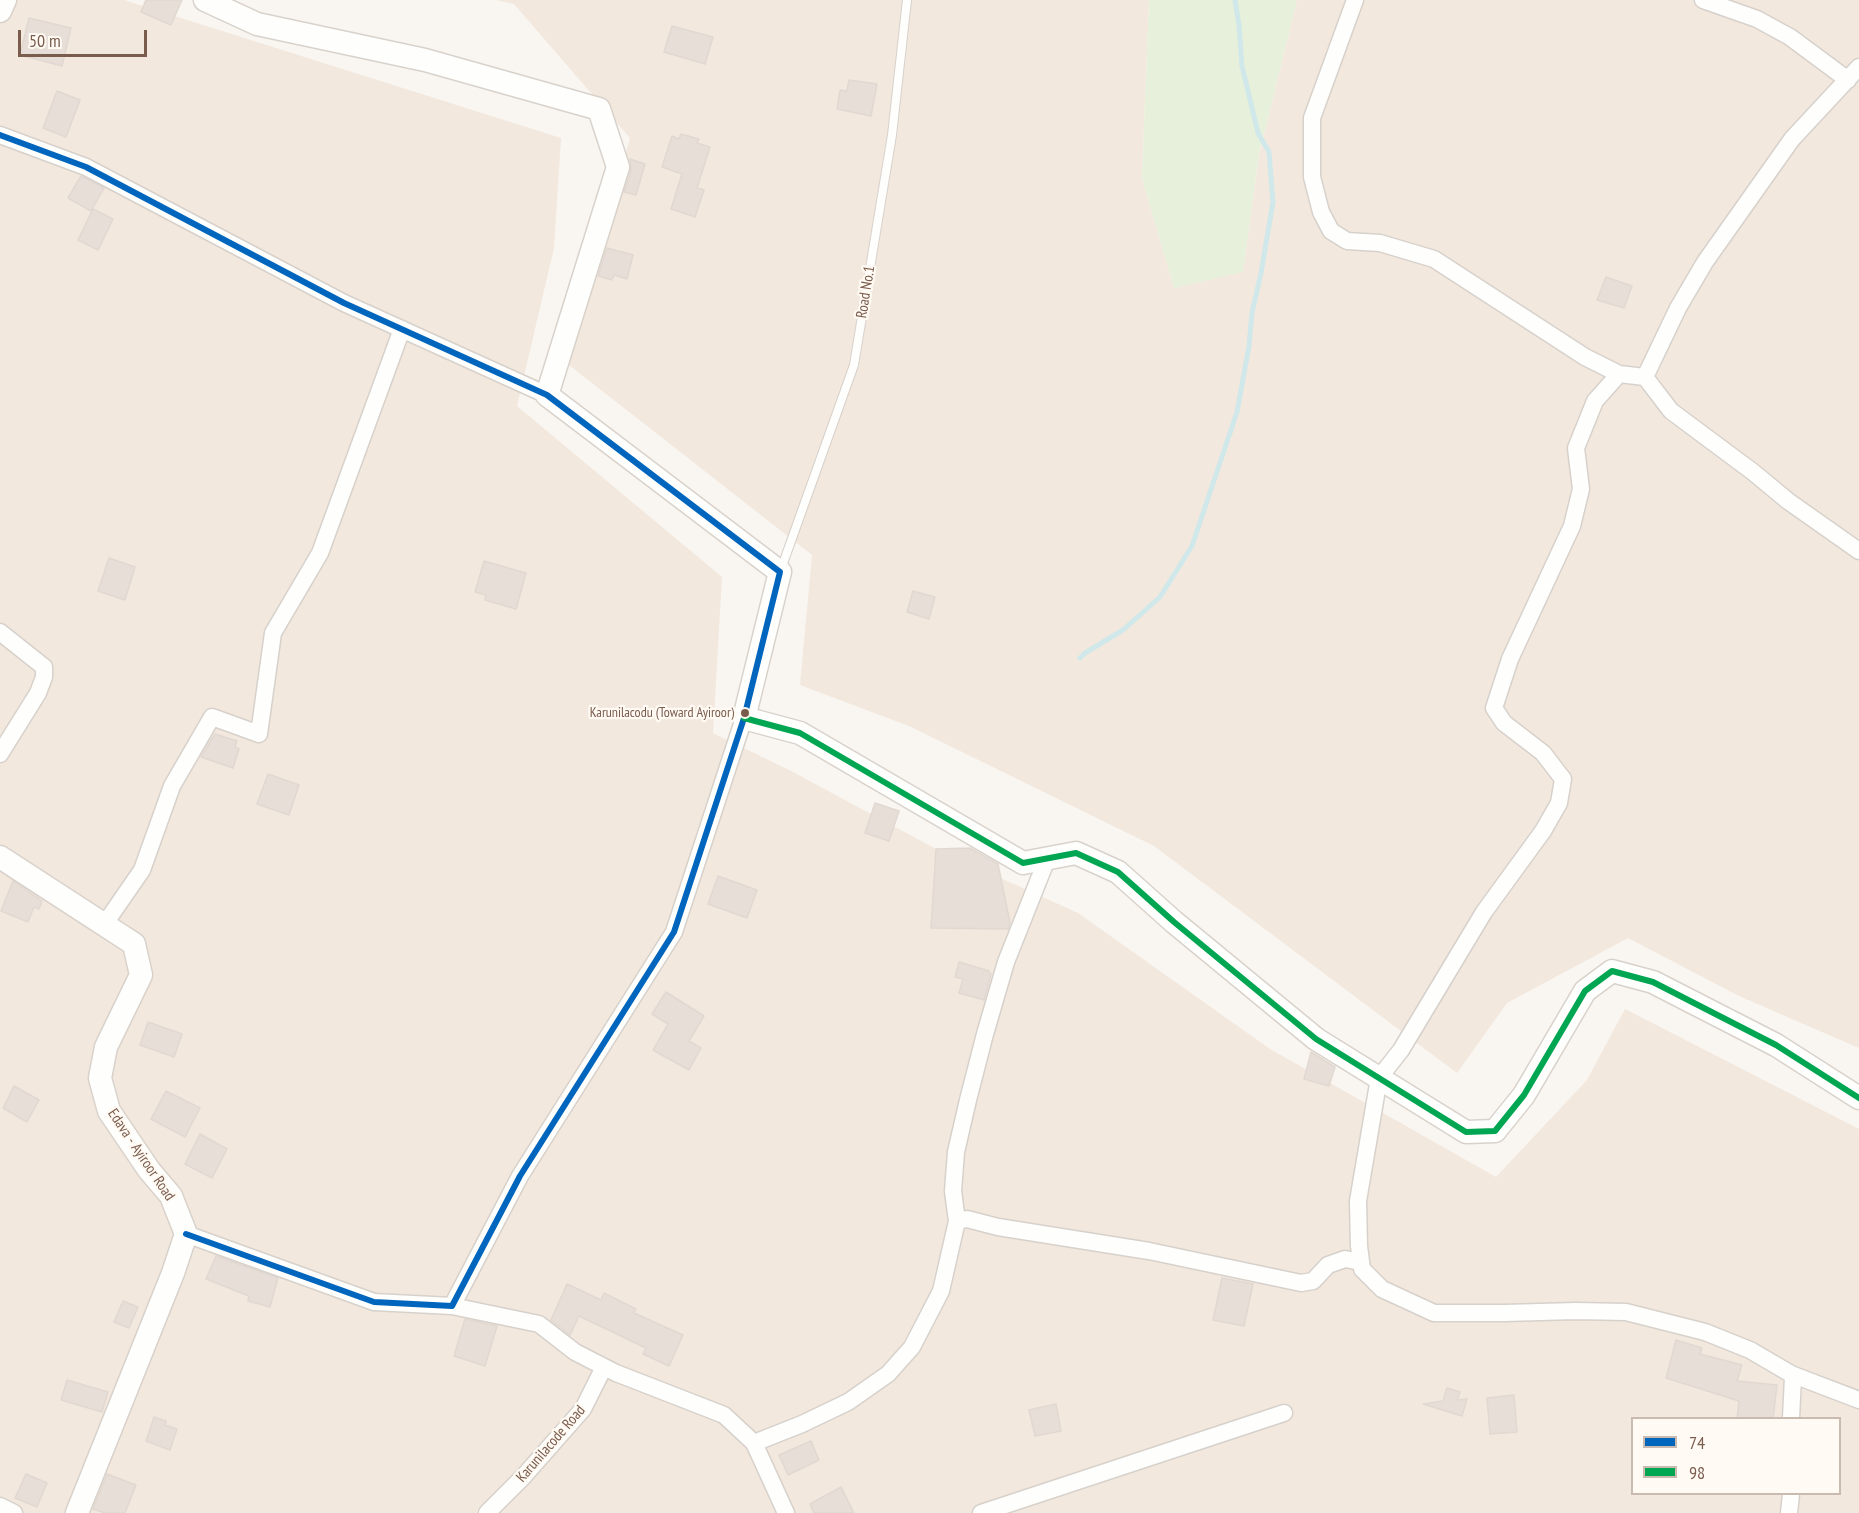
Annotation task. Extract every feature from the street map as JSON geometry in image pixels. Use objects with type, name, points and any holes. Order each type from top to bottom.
[{"type":"main road","points":[[0,11],[5,0]]},
{"type":"main road","points":[[205,0],[257,24],[425,60],[599,109],[618,168],[547,395],[780,572],[744,718],[800,734],[1023,863],[1076,853],[1118,873],[1316,1039],[1466,1132],[1495,1131],[1524,1095],[1585,991],[1612,971],[1653,982],[1776,1045],[1859,1098]]},
{"type":"main road","name":"Edava - Ayiroor Road","points":[[0,856],[134,944],[141,975],[106,1047],[100,1078],[109,1111],[149,1170],[171,1196],[186,1234]]},
{"type":"main road","points":[[77,1513],[173,1274],[186,1234]]},
{"type":"street","points":[[1354,0],[1312,118],[1312,177],[1321,212],[1331,231],[1347,241],[1380,243],[1434,259],[1501,301],[1535,327],[1585,357],[1619,374],[1646,377],[1671,411],[1753,471],[1788,501],[1859,550]]},
{"type":"street","points":[[1646,377],[1678,308],[1706,262],[1792,139],[1853,73],[1757,19],[1703,0]]},
{"type":"street","points":[[0,135],[86,167],[344,303],[547,395]]},
{"type":"street","points":[[104,925],[142,870],[172,786],[212,717],[259,734],[273,633],[320,553],[402,329]]},
{"type":"street","points":[[1619,374],[1595,401],[1576,448],[1581,489],[1572,526],[1510,659],[1494,708],[1504,723],[1543,753],[1558,771],[1563,779],[1559,803],[1543,831],[1484,912],[1401,1050],[1379,1078],[1358,1201],[1362,1269],[1382,1289],[1434,1313],[1626,1312],[1705,1332],[1750,1350],[1791,1374],[1859,1400]]},
{"type":"street","points":[[0,632],[44,667],[44,677],[38,693],[0,754]]},
{"type":"street","points":[[452,1306],[520,1176],[674,932],[744,718]]},
{"type":"street","points":[[754,1443],[848,1401],[888,1374],[912,1347],[941,1291],[957,1221],[953,1191],[956,1152],[968,1100],[1006,962],[1047,859]]},
{"type":"street","points":[[957,1221],[967,1220],[1149,1251],[1301,1283],[1313,1281],[1328,1265],[1345,1259],[1361,1262]]},
{"type":"street","points":[[186,1234],[374,1302],[452,1306],[538,1324],[575,1352],[616,1373],[724,1415],[754,1443],[786,1513]]},
{"type":"street","name":"Karunilacode Road","points":[[487,1513],[523,1477],[583,1409],[604,1367]]},
{"type":"street","points":[[1791,1374],[1793,1377],[1791,1417]]},
{"type":"street","points":[[981,1513],[1284,1413]]},
{"type":"street","points":[[1789,1513],[1791,1495]]},
{"type":"street","points":[[0,1506],[14,1513]]},
{"type":"lane","name":"Road No.1","points":[[780,572],[854,365],[892,135],[907,0]]},
{"type":"shaded area","points":[[0,0],[124,0],[561,138],[554,248],[517,406],[722,577],[713,733],[791,771],[936,849],[1078,913],[1270,1049],[1496,1177],[1587,1080],[1625,1009],[1859,1129],[1859,1513],[0,1513]]},
{"type":"shaded area","points":[[496,0],[1149,0],[1142,178],[1174,288],[1243,271],[1259,155],[1297,0],[1859,0],[1859,1048],[1739,996],[1628,938],[1507,1003],[1457,1073],[1154,846],[909,726],[800,685],[812,555],[569,365],[630,138],[514,4]]},
{"type":"green space","points":[[1149,0],[1297,0],[1259,154],[1243,272],[1174,288],[1142,178]]},
{"type":"building","points":[[146,0],[182,0],[171,25],[141,12]]},
{"type":"building","points":[[29,18],[71,28],[62,66],[20,55]]},
{"type":"building","points":[[672,26],[713,37],[705,64],[664,52]]},
{"type":"building","points":[[849,80],[877,84],[871,116],[837,109],[840,90],[847,91]]},
{"type":"building","points":[[57,91],[80,100],[66,137],[43,128]]},
{"type":"building","points":[[681,134],[699,139],[697,143],[710,147],[697,188],[704,190],[695,217],[671,209],[682,174],[662,167],[672,136],[679,139]]},
{"type":"building","points":[[630,159],[645,164],[636,195],[624,192],[631,171]]},
{"type":"building","points":[[81,176],[104,188],[91,211],[68,198]]},
{"type":"building","points":[[93,209],[113,219],[98,250],[78,240]]},
{"type":"building","points":[[607,248],[633,255],[627,279],[614,275],[612,280],[598,276]]},
{"type":"building","points":[[1606,277],[1632,286],[1624,308],[1597,300]]},
{"type":"building","points":[[109,558],[135,567],[125,600],[98,591]]},
{"type":"building","points":[[484,561],[526,573],[516,609],[485,600],[486,595],[475,592]]},
{"type":"building","points":[[913,591],[935,597],[929,619],[907,612]]},
{"type":"building","points":[[215,734],[237,741],[235,747],[239,749],[233,768],[201,757]]},
{"type":"building","points":[[268,774],[299,785],[289,815],[257,804]]},
{"type":"building","points":[[875,803],[899,811],[889,841],[865,833]]},
{"type":"building","points":[[970,848],[998,864],[1010,923],[1008,929],[931,928],[936,849]]},
{"type":"building","points":[[718,876],[757,890],[747,918],[708,904]]},
{"type":"building","points":[[13,881],[42,901],[39,909],[34,907],[28,922],[1,911]]},
{"type":"building","points":[[959,962],[989,971],[991,974],[984,1000],[959,993],[963,979],[955,977]]},
{"type":"building","points":[[666,992],[704,1016],[689,1041],[701,1048],[689,1070],[653,1050],[668,1024],[652,1014]]},
{"type":"building","points":[[148,1022],[182,1034],[174,1057],[140,1045]]},
{"type":"building","points":[[1311,1052],[1335,1067],[1329,1086],[1304,1079]]},
{"type":"building","points":[[14,1086],[39,1100],[27,1122],[3,1108]]},
{"type":"building","points":[[166,1091],[200,1108],[185,1137],[151,1119]]},
{"type":"building","points":[[200,1134],[227,1149],[212,1178],[185,1164]]},
{"type":"building","points":[[216,1256],[278,1278],[270,1307],[248,1301],[249,1296],[206,1279]]},
{"type":"building","points":[[1222,1278],[1253,1284],[1244,1326],[1213,1320]]},
{"type":"building","points":[[567,1284],[601,1300],[604,1293],[636,1309],[634,1313],[683,1335],[669,1366],[643,1354],[646,1348],[579,1316],[570,1335],[551,1320]]},
{"type":"building","points":[[123,1301],[138,1307],[129,1328],[114,1322]]},
{"type":"building","points":[[465,1319],[497,1326],[485,1366],[454,1356]]},
{"type":"building","points":[[1676,1340],[1702,1348],[1700,1354],[1742,1365],[1737,1381],[1777,1385],[1773,1417],[1737,1417],[1739,1401],[1666,1378]]},
{"type":"building","points":[[67,1380],[108,1392],[102,1412],[61,1400]]},
{"type":"building","points":[[1447,1388],[1460,1392],[1457,1400],[1467,1399],[1462,1416],[1423,1404],[1443,1401]]},
{"type":"building","points":[[1514,1395],[1517,1432],[1490,1434],[1487,1398]]},
{"type":"building","points":[[1056,1404],[1061,1431],[1035,1436],[1029,1410]]},
{"type":"building","points":[[154,1417],[166,1421],[165,1425],[177,1429],[170,1450],[146,1441]]},
{"type":"building","points":[[811,1441],[819,1460],[788,1475],[779,1455]]},
{"type":"building","points":[[26,1474],[47,1483],[37,1507],[15,1498]]},
{"type":"building","points":[[107,1474],[136,1485],[125,1513],[105,1513],[93,1509]]},
{"type":"building","points":[[841,1487],[854,1513],[814,1513],[810,1504]]},
{"type":"waterway","points":[[1080,658],[1123,630],[1160,597],[1192,546],[1237,412],[1249,346],[1252,313],[1273,202],[1269,152],[1258,133],[1242,66],[1235,0]]},
{"type":"transit line","name":"74","points":[[0,135],[86,167],[344,303],[547,395],[780,572],[744,718],[674,932],[520,1176],[452,1306],[374,1302],[186,1234]]},
{"type":"transit line","name":"98","points":[[744,718],[800,733],[1023,863],[1076,853],[1118,872],[1174,922],[1316,1039],[1466,1132],[1495,1131],[1524,1095],[1585,991],[1612,971],[1653,982],[1776,1045],[1859,1098]]},
{"type":"place","name":"Karunilacodu (Toward Ayiroor)","points":[[745,713]]}]
